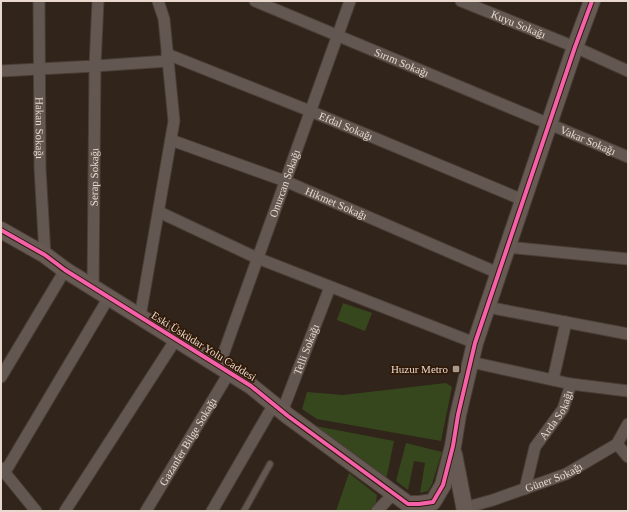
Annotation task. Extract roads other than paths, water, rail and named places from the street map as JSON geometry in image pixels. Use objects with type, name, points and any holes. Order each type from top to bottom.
[{"type":"street","name":"Hakan Sokağı","points":[[40,1],[40,168],[45,255]]},
{"type":"street","name":"Serap Sokağı","points":[[93,288],[95,66],[98,1]]},
{"type":"street","points":[[140,317],[174,121],[164,19],[158,1]]},
{"type":"street","name":"Sırım Sokağı","points":[[255,1],[549,124]]},
{"type":"street","name":"Onurcan Sokağı","points":[[224,369],[257,258],[350,1]]},
{"type":"street","name":"Kuyu Sokağı","points":[[461,1],[575,47],[628,71]]},
{"type":"street","name":"Eski Üsküdar Yolu Caddesi","points":[[1,230],[45,255],[93,288],[251,386],[278,408],[394,493],[411,509],[418,504],[433,502],[443,485],[475,343],[592,1]]},
{"type":"street","points":[[1,71],[95,66],[168,57]]},
{"type":"street","name":"Efdal Sokağı","points":[[168,57],[310,111],[523,200]]},
{"type":"street","name":"Vakar Sokağı","points":[[549,124],[628,157]]},
{"type":"street","name":"Hikmet Sokağı","points":[[171,140],[285,181],[498,273]]},
{"type":"street","points":[[159,212],[257,258],[475,343]]},
{"type":"street","points":[[507,248],[628,259]]},
{"type":"street","points":[[1,377],[65,270]]},
{"type":"street","name":"Telli Sokağı","points":[[212,511],[278,408],[330,287]]},
{"type":"street","points":[[36,511],[3,470],[109,297]]},
{"type":"street","points":[[487,307],[628,334]]},
{"type":"street","points":[[553,380],[566,322]]},
{"type":"street","points":[[65,511],[176,339]]},
{"type":"street","name":"Arda Sokağı","points":[[471,362],[571,384],[628,391]]},
{"type":"street","name":"Gazanfer Bilge Sokağı","points":[[146,511],[224,369]]},
{"type":"street","name":"Arda Sokağı","points":[[525,489],[535,447],[563,409],[571,384]]},
{"type":"street","points":[[628,424],[617,444],[628,457]]},
{"type":"street","name":"Güner Sokağı","points":[[465,510],[566,474],[617,444]]},
{"type":"street","name":"Eski Üsküdar Yolu Caddesi","points":[[453,446],[465,510]]},
{"type":"street","points":[[377,511],[394,493]]},
{"type":"lane","points":[[244,511],[270,464]]},
{"type":"place","name":"Huzur Metro","points":[[456,369]]}]
